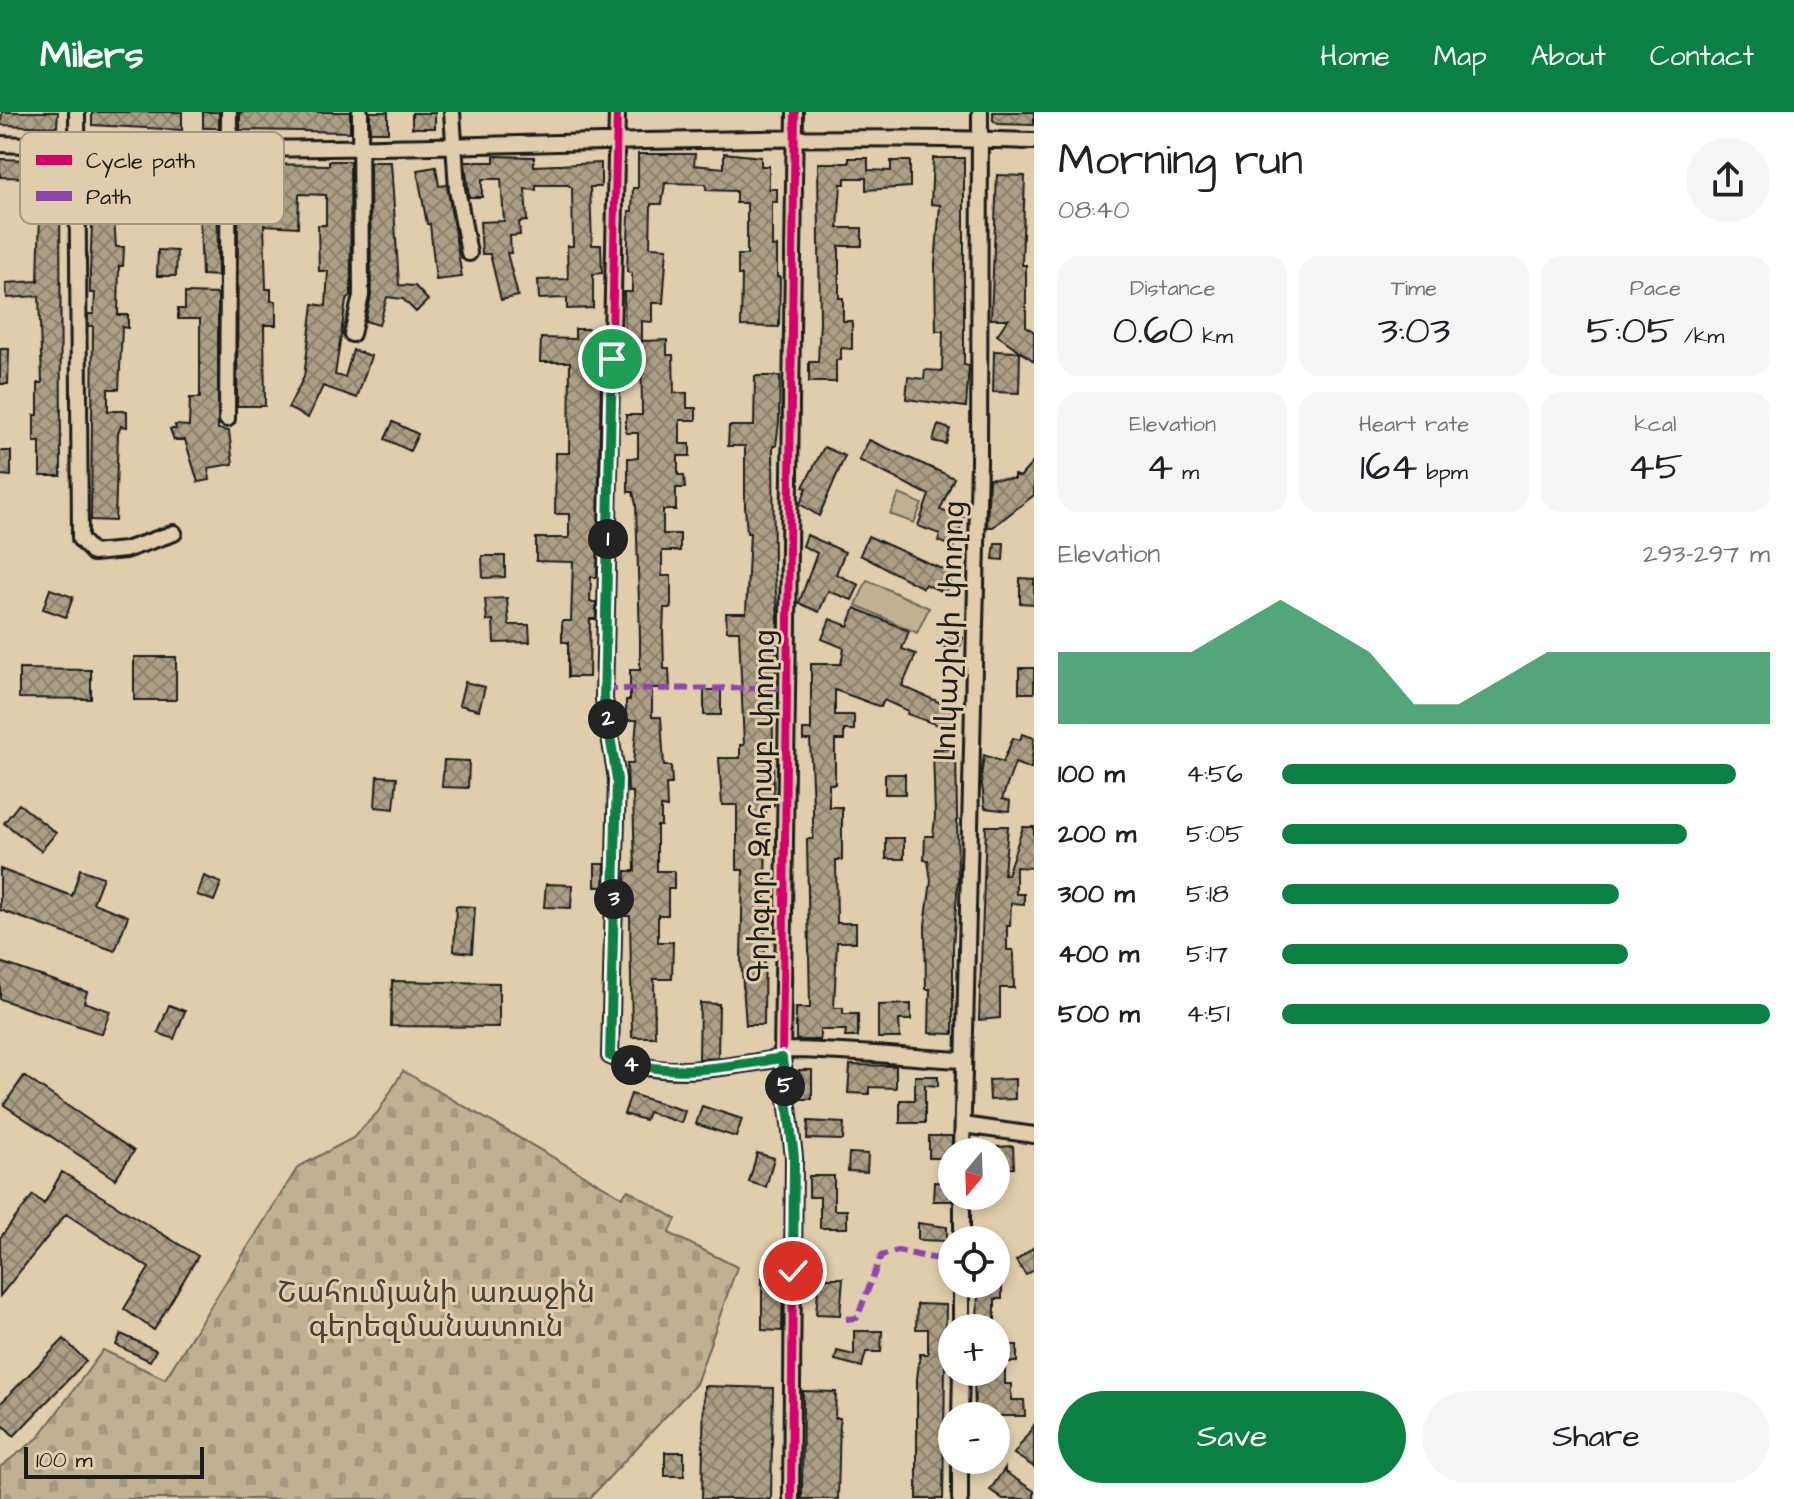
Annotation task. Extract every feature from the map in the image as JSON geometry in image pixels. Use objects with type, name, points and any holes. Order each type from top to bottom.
[{"type":"street","points":[[76,132],[77,112]]},
{"type":"street","points":[[228,132],[229,112]]},
{"type":"street","points":[[352,334],[361,296],[360,112]]},
{"type":"street","points":[[452,112],[452,143],[469,253]]},
{"type":"street","points":[[617,112],[604,699],[617,779],[610,1056],[633,1066],[694,1071],[782,1054],[852,1050],[882,1056],[964,1060]]},
{"type":"street","name":"Գրիգոր Զոհրաբ փողոց","points":[[791,1499],[794,1157],[782,1054],[795,112]]},
{"type":"street","name":"Լուկաշինի փողոց","points":[[963,1138],[979,463],[980,112]]},
{"type":"street","points":[[284,148],[617,140],[1034,141]]},
{"type":"street","points":[[0,144],[20,145]]},
{"type":"street","points":[[77,224],[80,539],[93,553],[125,550],[174,533]]},
{"type":"street","points":[[227,419],[228,224]]},
{"type":"street","points":[[963,1125],[1034,1135]]},
{"type":"street","points":[[960,1474],[960,1499]]},
{"type":"green space","points":[[899,494],[922,504],[914,523],[890,514]]},
{"type":"green space","points":[[867,580],[929,608],[917,633],[856,605]]},
{"type":"green space","name":"Շահումյանի առաջին գերեզմանատուն","points":[[403,1071],[622,1197],[628,1190],[676,1219],[669,1233],[737,1267],[696,1384],[589,1499],[0,1499],[0,1467],[38,1438],[103,1350],[165,1379],[298,1167],[353,1138],[378,1112]]},
{"type":"building","points":[[2,112],[58,112],[57,127],[1,125]]},
{"type":"building","points":[[92,112],[182,112],[182,130],[92,125]]},
{"type":"building","points":[[203,112],[219,112],[219,128],[203,128]]},
{"type":"building","points":[[240,112],[350,112],[350,132],[240,130]]},
{"type":"building","points":[[370,112],[388,112],[388,132],[370,132]]},
{"type":"building","points":[[993,112],[1034,112],[1034,125],[998,124],[993,120]]},
{"type":"building","points":[[412,113],[435,113],[435,128],[412,128]]},
{"type":"building","points":[[724,153],[761,157],[761,166],[769,166],[769,189],[777,189],[777,202],[772,202],[772,247],[777,246],[777,277],[780,277],[779,327],[741,326],[742,275],[738,275],[738,255],[747,255],[747,203],[736,203],[736,191],[706,190],[706,184],[665,183],[662,204],[651,204],[650,247],[667,248],[663,303],[652,303],[652,322],[642,321],[642,341],[667,340],[667,355],[673,355],[674,393],[687,393],[687,408],[696,408],[696,420],[680,420],[680,444],[690,444],[690,456],[678,456],[678,475],[684,475],[685,488],[676,488],[676,510],[663,510],[663,534],[680,534],[680,551],[662,551],[662,576],[671,576],[671,608],[664,608],[663,632],[664,669],[669,669],[670,688],[652,688],[652,717],[661,717],[664,766],[671,766],[672,784],[666,784],[667,808],[661,807],[661,826],[657,826],[657,871],[674,871],[674,889],[668,889],[668,915],[658,915],[658,942],[673,942],[672,979],[654,979],[655,1037],[632,1037],[630,916],[625,916],[624,893],[626,871],[635,871],[633,792],[628,792],[627,764],[633,764],[637,720],[626,720],[626,700],[630,700],[630,670],[640,670],[640,637],[636,505],[633,492],[628,492],[628,458],[638,458],[638,433],[626,433],[626,415],[642,415],[642,411],[641,342],[625,342],[624,292],[632,292],[632,273],[627,272],[629,211],[632,211],[633,188],[638,188],[638,154],[695,154],[694,165],[724,168]]},
{"type":"building","points":[[494,156],[534,157],[534,166],[601,163],[601,187],[590,187],[592,245],[601,245],[602,273],[593,274],[593,308],[567,309],[567,298],[539,299],[538,280],[568,279],[567,246],[573,246],[572,188],[568,185],[536,185],[536,190],[525,189],[527,221],[519,222],[520,235],[510,236],[511,253],[507,253],[518,296],[501,300],[490,254],[482,254],[480,222],[504,221],[501,179],[482,179],[482,197],[469,197],[465,162],[494,162]]},
{"type":"building","points":[[849,158],[868,158],[868,170],[891,171],[891,161],[910,161],[910,187],[866,190],[866,178],[845,178],[845,184],[841,184],[838,228],[862,228],[862,246],[839,246],[839,298],[843,298],[843,321],[852,321],[852,349],[841,348],[841,360],[836,360],[836,382],[809,382],[809,362],[818,362],[820,321],[818,163],[849,163]]},
{"type":"building","points":[[933,158],[964,158],[964,365],[969,366],[966,407],[906,399],[908,377],[924,379],[925,370],[942,371],[943,331],[936,331],[935,264],[940,205],[931,204]]},
{"type":"building","points":[[0,159],[20,160],[20,177],[0,177]]},
{"type":"building","points":[[329,161],[350,161],[351,295],[346,301],[335,375],[345,377],[353,350],[371,356],[357,398],[323,386],[308,418],[288,408],[304,377],[313,304],[326,306],[328,271],[319,271],[318,225],[326,225],[326,195],[299,194],[298,227],[264,225],[266,289],[271,289],[271,301],[276,301],[276,325],[264,325],[265,406],[237,406],[238,224],[284,224],[284,164],[329,165]]},
{"type":"building","points":[[370,162],[391,162],[399,285],[415,286],[428,300],[416,312],[403,299],[387,297],[379,325],[365,321],[371,296]]},
{"type":"building","points":[[436,167],[439,186],[447,185],[462,277],[436,280],[430,224],[427,224],[417,170]]},
{"type":"building","points":[[997,175],[1025,176],[1022,265],[1026,265],[1026,326],[1034,332],[1034,361],[997,335],[1008,319],[991,319]]},
{"type":"building","points":[[40,224],[60,224],[61,476],[40,476],[40,442],[34,442],[38,383],[42,383],[39,296],[7,298],[6,283],[38,281]]},
{"type":"building","points":[[114,224],[116,247],[124,247],[123,266],[119,266],[118,315],[128,315],[128,328],[122,327],[119,389],[108,389],[108,411],[127,411],[127,427],[121,426],[118,433],[115,521],[91,520],[93,326],[88,326],[88,314],[94,314],[95,293],[90,293],[90,273],[92,225]]},
{"type":"building","points":[[200,224],[218,224],[218,276],[202,275]]},
{"type":"building","points":[[158,250],[177,251],[176,276],[157,276]]},
{"type":"building","points":[[185,293],[218,294],[218,429],[229,431],[233,464],[208,468],[210,480],[198,482],[185,440],[174,440],[170,429],[176,429],[175,425],[189,426],[190,398],[200,398],[200,319],[178,319],[178,309],[185,309]]},
{"type":"building","points":[[575,329],[602,329],[597,577],[591,577],[590,602],[596,602],[596,619],[590,619],[589,677],[568,677],[568,642],[562,642],[562,621],[571,621],[573,562],[536,561],[536,538],[569,538],[569,514],[555,514],[556,453],[569,453],[570,362],[540,362],[541,338],[575,339]]},
{"type":"building","points":[[0,349],[9,349],[8,384],[0,384]]},
{"type":"building","points":[[994,351],[1020,352],[1019,393],[993,392]]},
{"type":"building","points":[[755,376],[780,376],[779,422],[776,446],[773,446],[774,569],[778,618],[775,686],[772,686],[774,805],[766,805],[764,1025],[746,1025],[741,959],[743,870],[737,870],[737,805],[722,805],[719,758],[740,758],[740,745],[744,745],[739,631],[727,631],[726,613],[746,613],[750,533],[747,533],[745,507],[745,446],[728,446],[729,426],[754,426]]},
{"type":"building","points":[[393,422],[418,434],[410,451],[385,439]]},
{"type":"building","points":[[938,425],[950,429],[946,444],[933,441]]},
{"type":"building","points":[[869,440],[954,478],[940,510],[964,518],[954,547],[938,541],[940,534],[918,526],[929,495],[859,460]]},
{"type":"building","points":[[824,447],[845,456],[819,516],[800,504],[807,488],[803,487]]},
{"type":"building","points":[[0,451],[11,451],[11,476],[0,475]]},
{"type":"building","points":[[1034,461],[1034,495],[993,527],[987,527],[989,478],[1020,477]]},
{"type":"building","points":[[807,535],[845,552],[836,574],[859,585],[852,600],[828,591],[819,612],[799,603],[817,553],[803,546]]},
{"type":"building","points":[[868,536],[953,574],[945,593],[925,584],[923,588],[860,555]]},
{"type":"building","points":[[995,543],[1004,543],[1003,560],[993,559]]},
{"type":"building","points":[[482,556],[505,556],[505,577],[483,578]]},
{"type":"building","points":[[1020,578],[1034,579],[1034,604],[1020,603]]},
{"type":"building","points":[[50,589],[73,597],[66,617],[43,609]]},
{"type":"building","points":[[507,598],[509,625],[529,625],[530,642],[494,643],[493,620],[487,621],[485,599]]},
{"type":"building","points":[[855,608],[909,631],[902,649],[916,654],[902,686],[957,710],[949,729],[907,714],[908,711],[884,700],[881,707],[835,690],[835,715],[854,715],[854,730],[844,730],[844,740],[835,740],[835,784],[829,784],[829,807],[842,807],[842,860],[836,860],[837,923],[856,923],[856,942],[837,942],[834,1008],[843,1008],[843,1014],[858,1014],[858,1037],[845,1037],[846,1030],[820,1030],[820,1040],[796,1040],[796,1008],[810,1008],[807,839],[813,839],[813,806],[810,740],[803,740],[803,730],[811,730],[811,664],[841,664],[844,648],[822,639],[830,619],[848,626]]},
{"type":"building","points":[[948,632],[963,638],[958,652],[942,646]]},
{"type":"building","points":[[134,657],[176,657],[176,700],[134,700]]},
{"type":"building","points":[[1019,668],[1034,668],[1034,693],[1019,693]]},
{"type":"building","points":[[19,669],[91,670],[91,699],[19,698]]},
{"type":"building","points":[[465,682],[485,687],[479,710],[459,705]]},
{"type":"building","points":[[704,690],[721,690],[721,715],[704,715]]},
{"type":"building","points":[[1022,734],[1034,738],[1031,769],[1015,763],[1002,799],[1010,801],[1009,811],[985,808],[981,777],[984,755],[1003,762],[1013,738],[1020,740]]},
{"type":"building","points":[[933,749],[956,749],[958,880],[953,946],[953,1034],[929,1033],[930,989],[926,989],[925,925],[931,881],[928,860],[924,860],[925,836],[933,836],[935,817]]},
{"type":"building","points":[[444,760],[469,761],[468,788],[442,787]]},
{"type":"building","points":[[885,774],[905,774],[905,794],[885,794]]},
{"type":"building","points":[[377,776],[397,777],[394,809],[375,807]]},
{"type":"building","points":[[19,804],[56,833],[41,851],[4,823]]},
{"type":"building","points":[[986,826],[1008,826],[1004,874],[1007,875],[1023,827],[1034,827],[1034,868],[1016,867],[1016,894],[1024,894],[1024,904],[1011,903],[1010,926],[1007,926],[1007,950],[1013,950],[1014,988],[1000,988],[1000,1018],[979,1020]]},
{"type":"building","points":[[886,838],[904,838],[904,859],[886,859]]},
{"type":"building","points":[[595,864],[605,864],[604,887],[595,887]]},
{"type":"building","points":[[0,869],[72,896],[80,869],[103,877],[93,903],[128,916],[115,951],[0,910]]},
{"type":"building","points":[[204,876],[221,883],[214,901],[197,895]]},
{"type":"building","points":[[546,884],[572,885],[571,908],[544,907]]},
{"type":"building","points":[[456,906],[475,907],[472,953],[454,951]]},
{"type":"building","points":[[0,962],[87,992],[84,1002],[110,1011],[102,1034],[0,999]]},
{"type":"building","points":[[392,981],[499,983],[499,1027],[391,1026]]},
{"type":"building","points":[[700,1003],[719,1004],[718,1058],[699,1059]]},
{"type":"building","points":[[911,1004],[911,1020],[899,1020],[900,1038],[878,1038],[878,1005]]},
{"type":"building","points":[[169,1005],[185,1011],[174,1039],[158,1033]]},
{"type":"building","points":[[850,1065],[896,1066],[896,1088],[869,1087],[869,1094],[848,1093]]},
{"type":"building","points":[[799,1070],[812,1070],[812,1099],[799,1099]]},
{"type":"building","points":[[24,1076],[134,1151],[115,1179],[4,1105]]},
{"type":"building","points":[[915,1076],[938,1076],[938,1086],[925,1085],[925,1123],[900,1123],[900,1100],[915,1100]]},
{"type":"building","points":[[1015,1079],[1015,1099],[990,1100],[989,1080]]},
{"type":"building","points":[[631,1094],[685,1111],[681,1123],[648,1112],[645,1120],[624,1114]]},
{"type":"building","points":[[702,1106],[742,1119],[736,1137],[696,1124]]},
{"type":"building","points":[[808,1121],[844,1123],[843,1140],[807,1139]]},
{"type":"building","points":[[929,1136],[952,1136],[938,1138],[938,1158],[929,1158]]},
{"type":"building","points":[[1010,1146],[1013,1146],[1014,1168],[1010,1168]]},
{"type":"building","points":[[757,1153],[774,1158],[766,1187],[749,1182]]},
{"type":"building","points":[[849,1153],[868,1154],[867,1172],[848,1171]]},
{"type":"building","points":[[62,1172],[198,1256],[154,1330],[124,1309],[149,1268],[66,1214],[0,1296],[0,1238],[33,1195],[44,1204]]},
{"type":"building","points":[[809,1176],[834,1176],[834,1210],[847,1210],[847,1228],[820,1228],[820,1197],[809,1197]]},
{"type":"building","points":[[934,1182],[938,1182],[938,1201],[933,1201]]},
{"type":"building","points":[[918,1223],[940,1226],[938,1241],[918,1240]]},
{"type":"building","points":[[1034,1247],[1034,1270],[1026,1275],[1016,1261]]},
{"type":"building","points":[[762,1278],[783,1279],[782,1331],[762,1330]]},
{"type":"building","points":[[819,1278],[843,1278],[840,1315],[816,1314]]},
{"type":"building","points":[[978,1298],[1002,1298],[995,1299],[995,1314],[977,1314]]},
{"type":"building","points":[[917,1304],[946,1305],[946,1314],[938,1314],[938,1386],[945,1386],[944,1402],[938,1402],[938,1474],[943,1474],[943,1499],[917,1499],[917,1379],[920,1354],[928,1354],[928,1329],[916,1329]]},
{"type":"building","points":[[854,1331],[882,1331],[881,1352],[866,1352],[862,1367],[835,1360],[837,1351],[854,1355]]},
{"type":"building","points":[[121,1334],[156,1350],[150,1361],[116,1345]]},
{"type":"building","points":[[64,1339],[86,1361],[14,1436],[0,1422],[0,1404]]},
{"type":"building","points":[[1010,1345],[1017,1345],[1017,1362],[1010,1362]]},
{"type":"building","points":[[1011,1384],[1011,1400],[1024,1400],[1025,1416],[1010,1416],[1010,1402],[975,1402],[974,1386]]},
{"type":"building","points":[[704,1386],[773,1388],[771,1499],[702,1499]]},
{"type":"building","points":[[803,1391],[836,1392],[835,1418],[840,1418],[838,1499],[802,1499]]},
{"type":"building","points":[[1034,1425],[1034,1467],[1014,1454]]},
{"type":"building","points":[[665,1452],[684,1452],[684,1476],[665,1476]]},
{"type":"building","points":[[1001,1474],[1008,1474],[1034,1491],[1034,1499],[1003,1499],[990,1490]]},
{"type":"marked path","points":[[605,689],[787,688]]},
{"type":"marked path","points":[[846,1319],[857,1318],[881,1256],[898,1251],[938,1259]]},
{"type":"cycle path","points":[[617,112],[604,699],[617,779],[610,1056],[631,1064],[673,1070],[717,1068],[782,1058]]},
{"type":"cycle path","points":[[791,1499],[794,1157],[782,1058],[795,112]]},
{"type":"route","points":[[612,359],[604,699],[617,779],[610,1056],[633,1066],[694,1071],[782,1058],[794,1157],[793,1271]]}]
